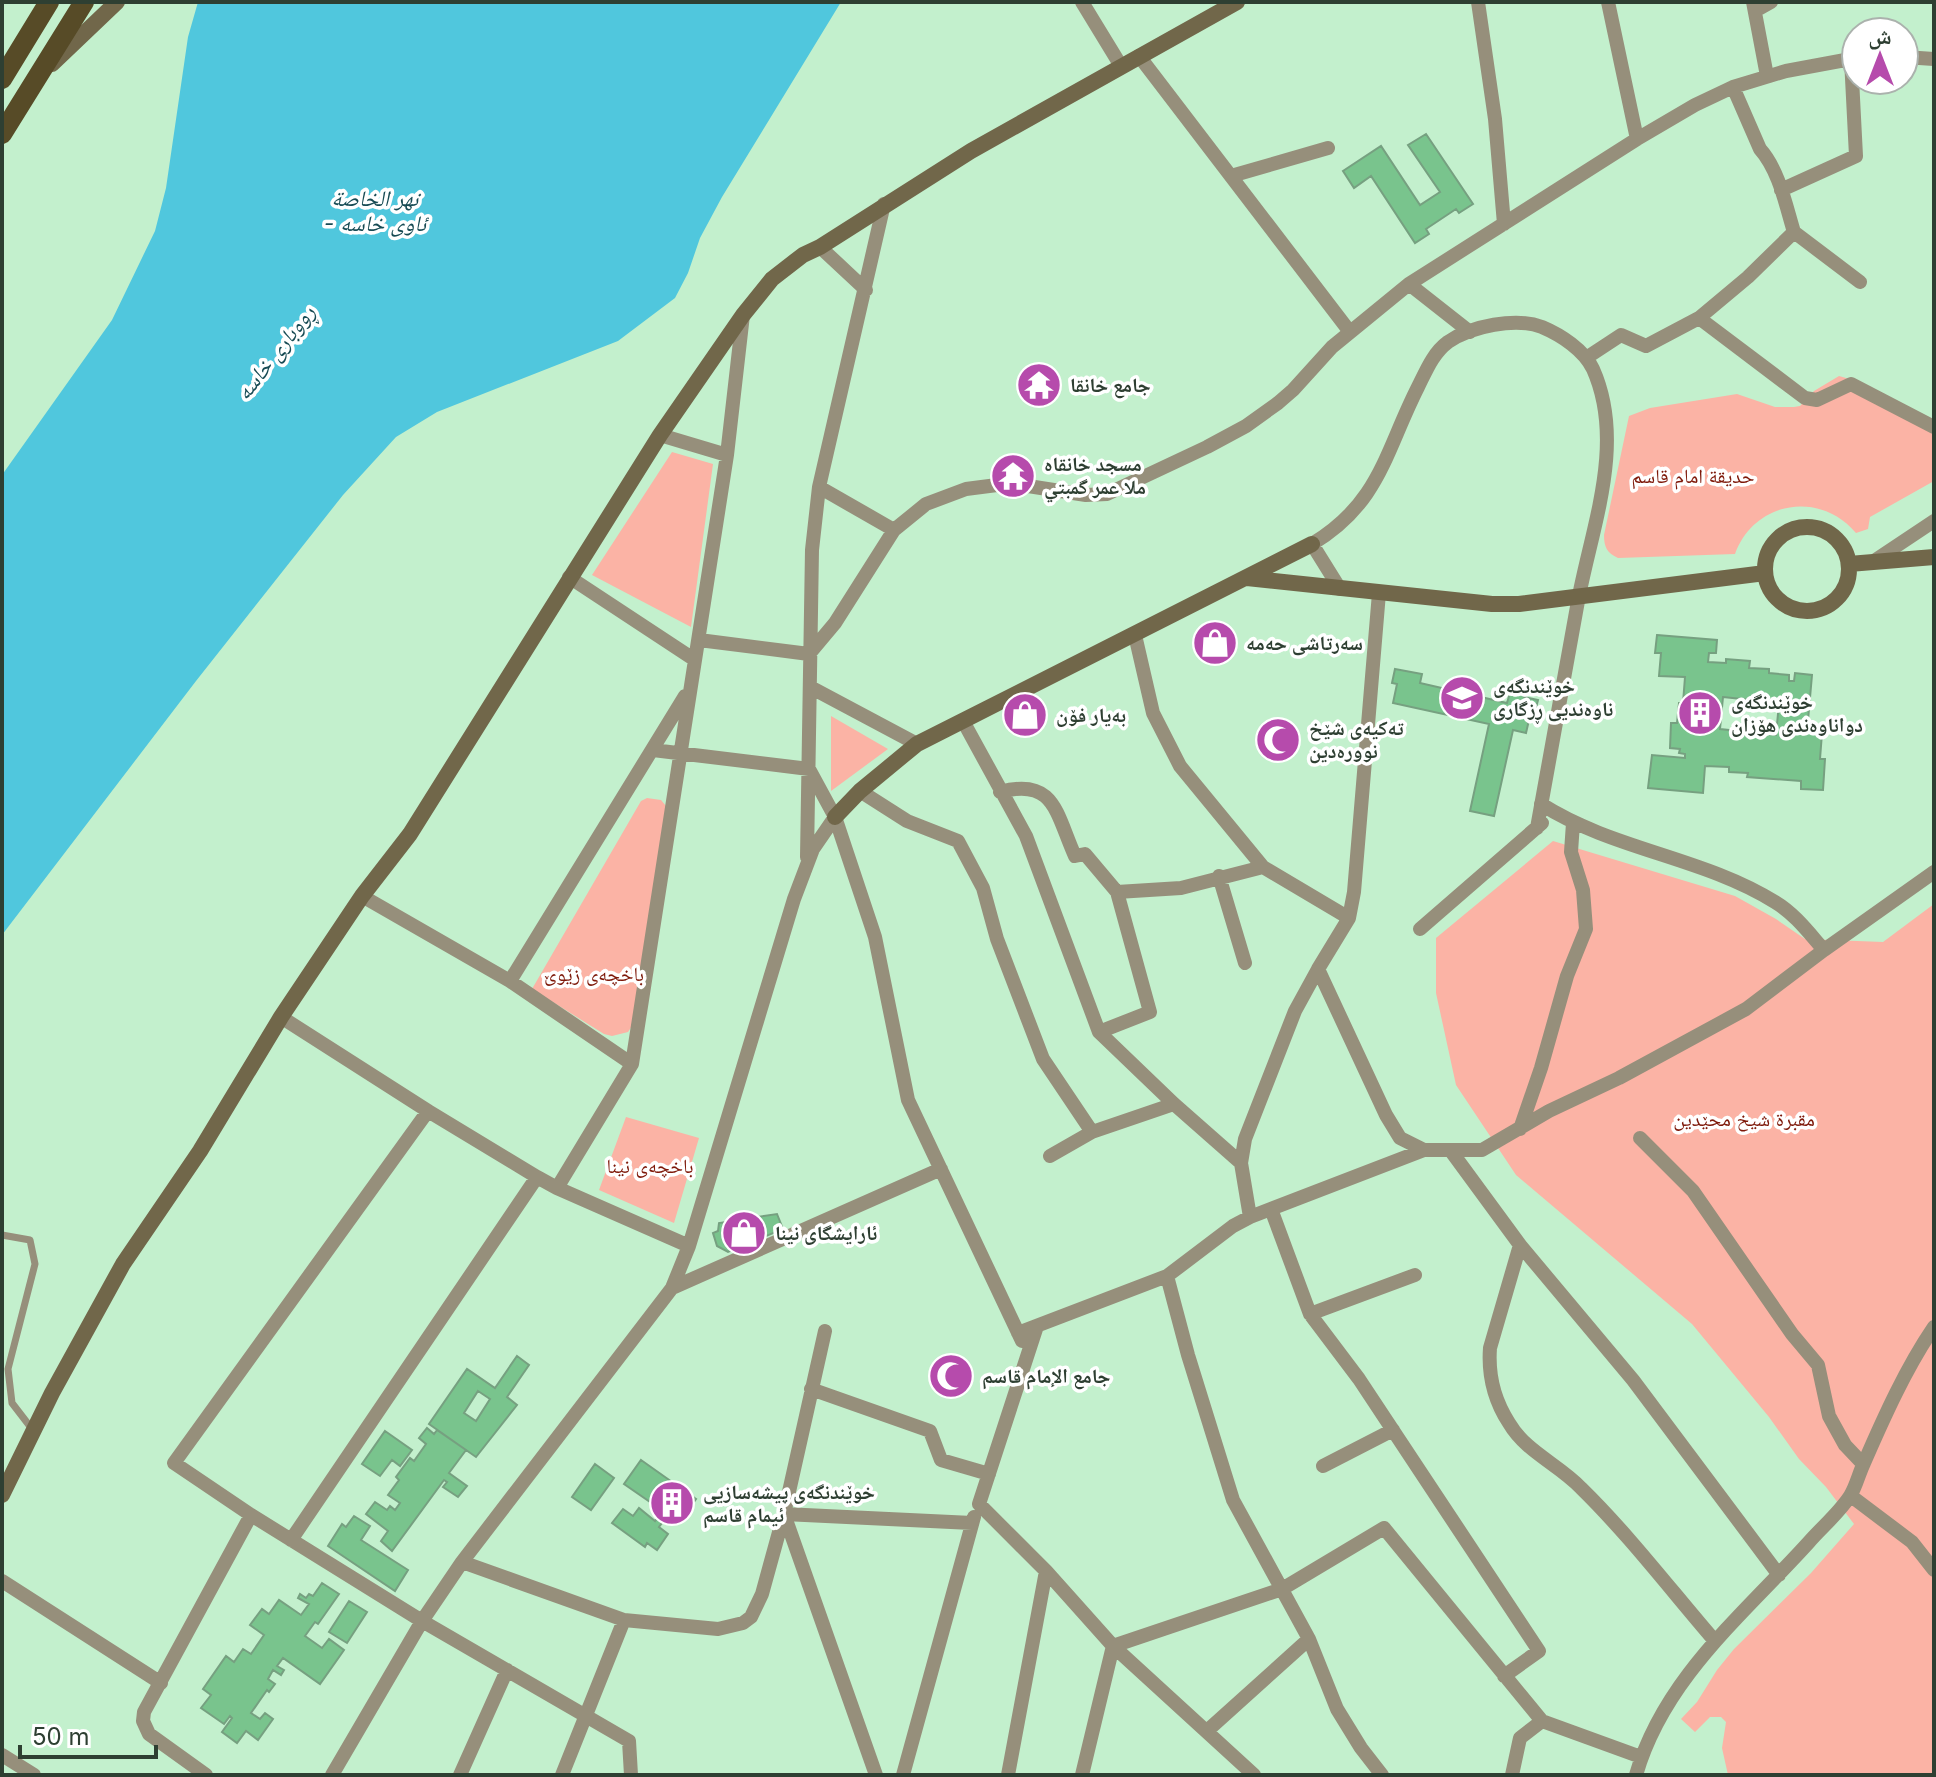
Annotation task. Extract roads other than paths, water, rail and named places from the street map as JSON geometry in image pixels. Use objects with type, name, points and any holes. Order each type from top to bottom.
[{"type":"main road","points":[[2,79],[49,2]]},
{"type":"main road","points":[[2,134],[84,2]]},
{"type":"street","points":[[33,82],[117,2]]},
{"type":"street","points":[[1082,2],[1121,66]]},
{"type":"street","points":[[2,1495],[33,1430],[123,1264],[200,1151],[281,1017],[362,896],[410,834],[660,435],[743,315],[772,279],[803,255],[971,151],[1237,2]]},
{"type":"street","points":[[1478,2],[1495,119],[1504,224]]},
{"type":"street","points":[[1608,2],[1637,139]]},
{"type":"street","points":[[1767,76],[1754,6],[1771,2]]},
{"type":"street","points":[[1139,56],[1350,332]]},
{"type":"street","points":[[809,654],[835,623],[894,530],[916,511],[938,498],[975,487],[1019,485],[1086,495],[1116,490],[1225,438],[1264,414],[1293,390],[1332,347],[1409,284],[1637,139],[1733,87],[1767,76],[1840,61]]},
{"type":"street","points":[[1733,87],[1781,190],[1794,232],[1860,282]]},
{"type":"street","points":[[1781,190],[1856,156],[1854,96]]},
{"type":"street","points":[[1231,176],[1328,148]]},
{"type":"street","points":[[806,865],[812,550],[819,487],[884,204]]},
{"type":"street","points":[[1586,358],[1621,335],[1646,346],[1699,318],[1748,277],[1794,232]]},
{"type":"street","points":[[820,247],[866,290]]},
{"type":"street","points":[[1409,284],[1470,332]]},
{"type":"street","points":[[557,1188],[632,1064],[727,455],[743,315]]},
{"type":"street","points":[[1699,318],[1805,398],[1817,400],[1851,384],[1934,427]]},
{"type":"street","points":[[332,1775],[422,1621],[462,1562],[672,1288],[689,1246],[780,939],[806,865],[835,817],[860,791],[917,744],[1337,529],[1365,498],[1382,470],[1409,404],[1432,360],[1449,342],[1470,332],[1532,324],[1553,332],[1586,358],[1599,387],[1606,452],[1537,828]]},
{"type":"street","points":[[660,435],[727,455]]},
{"type":"street","points":[[819,487],[894,530]]},
{"type":"street","points":[[1874,561],[1934,521]]},
{"type":"street","points":[[1804,527],[1818,528],[1831,534],[1841,544],[1849,564],[1848,578],[1838,597],[1827,606],[1813,610],[1800,610],[1782,602],[1772,592],[1765,573],[1768,553],[1775,542],[1791,530],[1804,527]]},
{"type":"street","points":[[1312,544],[1340,589]]},
{"type":"street","points":[[1849,564],[1934,557]]},
{"type":"street","points":[[1246,578],[1492,604],[1765,573]]},
{"type":"street","points":[[569,577],[695,660]]},
{"type":"street","points":[[1250,1217],[1241,1163],[1245,1139],[1295,1011],[1349,918],[1354,892],[1379,593]]},
{"type":"street","points":[[1135,635],[1153,713],[1180,766],[1263,867],[1349,918]]},
{"type":"street","points":[[699,640],[809,654]]},
{"type":"street","points":[[810,687],[917,744]]},
{"type":"street","points":[[510,981],[689,689]]},
{"type":"street","points":[[963,721],[1026,836],[1099,1032],[1241,1163]]},
{"type":"street","points":[[653,750],[809,769]]},
{"type":"street","points":[[809,769],[835,817],[875,937],[908,1100],[1028,1355]]},
{"type":"street","points":[[1000,792],[1021,787],[1047,795],[1075,856],[1085,854],[1117,892],[1150,1012],[1099,1032]]},
{"type":"street","points":[[860,791],[907,821],[958,841],[983,888],[997,939],[1043,1059],[1092,1132]]},
{"type":"street","points":[[1541,804],[1573,823],[1753,890],[1794,917],[1824,950]]},
{"type":"street","points":[[1420,929],[1554,812]]},
{"type":"street","points":[[1520,1129],[1567,976],[1586,929],[1583,890],[1571,852],[1573,823]]},
{"type":"street","points":[[1117,892],[1181,888],[1263,867]]},
{"type":"street","points":[[1018,1333],[1167,1276],[1233,1226],[1250,1217],[1424,1150],[1482,1150],[1746,1009],[1934,872]]},
{"type":"street","points":[[1219,876],[1245,963]]},
{"type":"street","points":[[362,896],[510,981],[632,1064]]},
{"type":"street","points":[[1318,969],[1386,1115],[1400,1138],[1424,1150]]},
{"type":"street","points":[[281,1017],[537,1177],[689,1246]]},
{"type":"street","points":[[1050,1156],[1092,1132],[1174,1104]]},
{"type":"street","points":[[428,1111],[174,1463],[251,1515],[422,1621],[629,1741],[631,1775]]},
{"type":"street","points":[[1640,1138],[1693,1191],[1792,1334],[1818,1365],[1829,1416],[1845,1445],[1863,1464]]},
{"type":"street","points":[[1451,1151],[1520,1245],[1633,1380],[1779,1575]]},
{"type":"street","points":[[672,1288],[941,1169]]},
{"type":"street","points":[[291,1540],[537,1177]]},
{"type":"street","points":[[1271,1209],[1310,1314],[1359,1379],[1539,1651],[1504,1676]]},
{"type":"street","points":[[1520,1245],[1490,1348],[1489,1364],[1498,1402],[1520,1438],[1565,1472],[1594,1500],[1714,1640]]},
{"type":"street","points":[[1310,1314],[1415,1275]]},
{"type":"street","points":[[1167,1276],[1233,1500],[1309,1639],[1337,1709],[1382,1775]]},
{"type":"street","points":[[903,1775],[972,1523],[1037,1326]]},
{"type":"street","points":[[1636,1775],[1641,1757],[1676,1692],[1714,1640],[1851,1496],[1863,1464],[1906,1376],[1934,1327]]},
{"type":"street","points":[[462,1562],[624,1620],[718,1629],[743,1623],[751,1617],[762,1594],[784,1514],[825,1331]]},
{"type":"street","points":[[811,1389],[930,1431],[941,1460],[989,1474]]},
{"type":"street","points":[[1323,1466],[1393,1430]]},
{"type":"street","points":[[1851,1496],[1912,1542],[1934,1570]]},
{"type":"street","points":[[979,1504],[1046,1571],[1113,1646],[1254,1775]]},
{"type":"street","points":[[784,1514],[972,1523]]},
{"type":"street","points":[[784,1514],[876,1775]]},
{"type":"street","points":[[206,1775],[149,1734],[145,1728],[144,1712],[251,1515]]},
{"type":"street","points":[[1113,1646],[1282,1589],[1384,1528],[1542,1721],[1641,1757]]},
{"type":"street","points":[[1008,1775],[1046,1571]]},
{"type":"street","points":[[2,1581],[161,1683]]},
{"type":"street","points":[[562,1775],[624,1620]]},
{"type":"street","points":[[1208,1730],[1309,1639]]},
{"type":"street","points":[[1082,1775],[1113,1646]]},
{"type":"street","points":[[460,1775],[507,1670]]},
{"type":"street","points":[[1512,1775],[1520,1738],[1542,1721]]},
{"type":"street","points":[[2,1755],[34,1775]]},
{"type":"lane","points":[[2,1235],[30,1240],[35,1264],[8,1369],[12,1403],[33,1430]]},
{"type":"water","name":"نهر الخاصة - ئاوی خاسە","points":[[198,2],[841,2],[722,197],[700,238],[675,298],[618,341],[437,412],[396,437],[343,495],[2,935],[2,475],[112,320],[155,231],[166,188],[188,37]]},
{"type":"place","name":"جامع خانقا","points":[[1039,385]]},
{"type":"place","name":"مسجد خانقاه ملا عمر گمبتي","points":[[1013,476]]},
{"type":"place","name":"سەرتاشی حەمە","points":[[1215,643]]},
{"type":"place","name":"خوێندنگەی ناوەندیی ڕزگاری","points":[[1462,698]]},
{"type":"place","name":"خوێندنگەی دواناوەندی هۆزان","points":[[1700,713]]},
{"type":"place","name":"بەیار فۆن","points":[[1025,715]]},
{"type":"place","name":"تەکیەی شێخ نوورەدین","points":[[1278,740]]},
{"type":"place","name":"ئارایشگای نینا","points":[[744,1233]]},
{"type":"place","name":"جامع الإمام قاسم","points":[[951,1376]]},
{"type":"place","name":"خوێندنگەی پیشەسازیی ئیمام قاسم","points":[[672,1503]]},
{"type":"water label","name":"ڕووباری خاسە","points":[[275,352]]},
{"type":"park label","name":"حديقة امام قاسم","points":[[1693,476]]},
{"type":"park label","name":"باخچەی زێوێ","points":[[594,974]]},
{"type":"park label","name":"مقبرة شيخ محێدین","points":[[1744,1119]]},
{"type":"park label","name":"باخچەی نینا","points":[[650,1166]]}]
